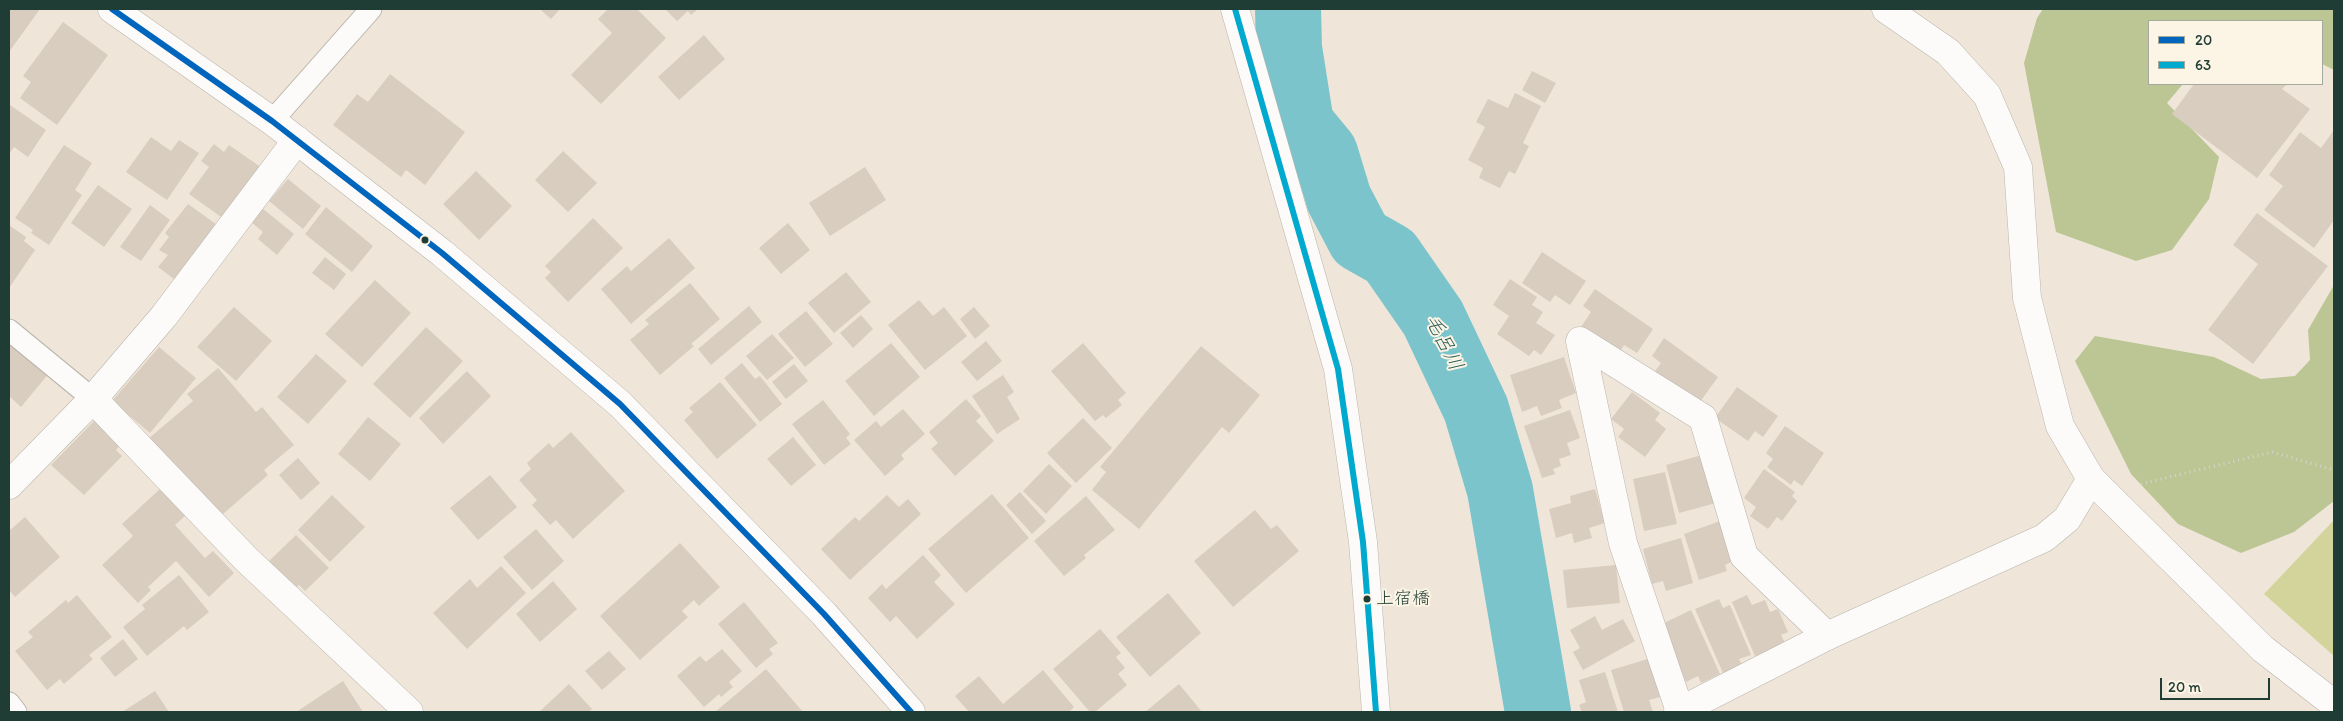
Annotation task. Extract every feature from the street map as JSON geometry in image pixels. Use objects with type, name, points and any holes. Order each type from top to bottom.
[{"type":"street","points":[[112,9],[297,140],[442,253],[620,404],[824,614],[911,712]]},
{"type":"street","points":[[1235,9],[1338,369],[1363,542],[1376,712]]},
{"type":"street","points":[[1886,9],[1948,52],[1987,95],[2018,167],[2027,298],[2060,426],[2099,487],[2263,649],[2334,704]]},
{"type":"street","points":[[9,485],[92,399],[164,316],[297,140]]},
{"type":"street","points":[[1827,636],[1744,556],[1704,418],[1580,340],[1623,543],[1679,712],[1827,636],[2044,538],[2067,519],[2099,487]]},
{"type":"street","points":[[92,399],[246,559],[409,712]]},
{"type":"lane","points":[[272,121],[371,9]]},
{"type":"lane","points":[[9,330],[92,399]]},
{"type":"lane","points":[[9,703],[16,712]]},
{"type":"path","points":[[2099,487],[2160,478],[2272,452],[2334,470]]},
{"type":"green space","points":[[2043,9],[2334,9],[2334,70],[2323,64],[2323,20],[2148,20],[2148,85],[2182,85],[2167,103],[2219,157],[2209,199],[2172,250],[2136,261],[2056,232],[2024,63],[2037,18]]},
{"type":"green space","points":[[2334,285],[2334,501],[2294,532],[2241,553],[2178,524],[2131,474],[2075,361],[2095,336],[2214,357],[2261,379],[2295,376],[2310,360],[2308,330]]},
{"type":"green space","points":[[2334,520],[2334,656],[2264,594]]},
{"type":"building","points":[[9,9],[40,9],[9,52]]},
{"type":"building","points":[[540,9],[560,9],[551,19]]},
{"type":"building","points":[[608,9],[637,9],[666,38],[601,104],[571,75],[612,33],[598,19]]},
{"type":"building","points":[[665,9],[698,9],[691,15],[688,11],[677,21]]},
{"type":"building","points":[[63,22],[108,55],[57,125],[20,98],[31,82],[23,76]]},
{"type":"building","points":[[704,35],[725,59],[679,100],[658,77]]},
{"type":"building","points":[[1532,71],[1556,83],[1545,103],[1522,90]]},
{"type":"building","points":[[390,74],[465,132],[425,185],[406,170],[401,177],[333,125],[357,94],[368,102]]},
{"type":"building","points":[[2193,85],[2286,85],[2282,89],[2310,109],[2257,178],[2172,114]]},
{"type":"building","points":[[1515,93],[1541,106],[1523,143],[1529,146],[1515,174],[1509,171],[1500,188],[1479,178],[1483,168],[1468,160],[1485,127],[1476,122],[1488,99],[1508,108]]},
{"type":"building","points":[[10,105],[46,130],[28,157],[14,147],[9,154]]},
{"type":"building","points":[[2334,130],[2334,220],[2314,248],[2264,210],[2283,186],[2269,175],[2300,132],[2321,148]]},
{"type":"building","points":[[151,137],[171,151],[179,140],[199,153],[167,200],[126,172]]},
{"type":"building","points":[[214,144],[224,152],[229,145],[262,168],[224,219],[189,194],[209,167],[201,161]]},
{"type":"building","points":[[64,145],[92,163],[75,190],[82,195],[49,245],[31,233],[33,230],[15,218]]},
{"type":"building","points":[[563,151],[597,183],[568,212],[535,180]]},
{"type":"building","points":[[865,167],[886,200],[830,236],[809,203]]},
{"type":"building","points":[[476,171],[512,206],[479,240],[443,204]]},
{"type":"building","points":[[288,179],[321,206],[303,229],[269,201]]},
{"type":"building","points":[[98,185],[132,209],[104,247],[71,223]]},
{"type":"building","points":[[188,204],[220,227],[178,282],[158,267],[168,255],[159,250],[169,237],[165,233]]},
{"type":"building","points":[[150,205],[170,220],[141,261],[120,247]]},
{"type":"building","points":[[326,207],[373,246],[352,272],[305,234]]},
{"type":"building","points":[[262,208],[294,234],[277,255],[258,239],[263,232],[250,221]]},
{"type":"building","points":[[2257,213],[2328,266],[2253,364],[2208,330],[2258,264],[2233,245]]},
{"type":"building","points":[[593,218],[623,248],[568,302],[545,278],[551,272],[545,266]]},
{"type":"building","points":[[788,223],[810,250],[781,274],[759,248]]},
{"type":"building","points":[[9,225],[26,237],[24,241],[35,250],[9,288]]},
{"type":"building","points":[[669,238],[695,268],[631,324],[601,289],[627,266],[631,271]]},
{"type":"building","points":[[1542,252],[1586,281],[1570,305],[1555,295],[1550,302],[1522,283]]},
{"type":"building","points":[[325,257],[346,274],[334,290],[312,273]]},
{"type":"building","points":[[846,272],[871,302],[834,333],[808,303]]},
{"type":"building","points":[[1510,279],[1537,297],[1532,305],[1543,312],[1536,323],[1555,335],[1541,355],[1534,350],[1529,356],[1497,334],[1509,316],[1493,305]]},
{"type":"building","points":[[375,280],[411,313],[362,367],[325,334]]},
{"type":"building","points":[[690,283],[720,319],[691,344],[694,346],[660,375],[630,340],[649,324],[645,320]]},
{"type":"building","points":[[1595,289],[1653,329],[1637,353],[1624,345],[1619,353],[1581,327],[1591,312],[1583,306]]},
{"type":"building","points":[[919,300],[933,316],[944,307],[967,336],[925,370],[888,325]]},
{"type":"building","points":[[749,306],[762,322],[711,365],[698,349]]},
{"type":"building","points":[[234,307],[272,341],[236,381],[197,347]]},
{"type":"building","points":[[974,307],[990,326],[975,339],[960,319]]},
{"type":"building","points":[[806,311],[833,344],[805,367],[778,334]]},
{"type":"building","points":[[861,315],[873,329],[853,348],[840,333]]},
{"type":"building","points":[[426,327],[463,361],[410,418],[373,384]]},
{"type":"building","points":[[772,334],[794,358],[767,380],[746,356]]},
{"type":"building","points":[[9,338],[50,372],[21,407],[9,396]]},
{"type":"building","points":[[1664,338],[1718,377],[1697,406],[1652,375],[1661,363],[1652,356]]},
{"type":"building","points":[[986,341],[1002,361],[977,381],[961,362]]},
{"type":"building","points":[[891,343],[920,377],[874,416],[845,381]]},
{"type":"building","points":[[1083,343],[1126,393],[1118,400],[1122,405],[1106,418],[1103,415],[1095,421],[1051,371]]},
{"type":"building","points":[[1201,346],[1260,395],[1229,433],[1222,427],[1139,529],[1092,490],[1106,472],[1100,467]]},
{"type":"building","points":[[159,347],[196,378],[150,433],[112,401]]},
{"type":"building","points":[[316,354],[347,381],[308,424],[277,397]]},
{"type":"building","points":[[1564,357],[1576,393],[1559,400],[1562,408],[1541,416],[1537,406],[1522,412],[1510,375]]},
{"type":"building","points":[[742,363],[755,379],[760,376],[782,404],[760,422],[724,378]]},
{"type":"building","points":[[794,364],[808,381],[786,399],[772,382]]},
{"type":"building","points":[[218,368],[256,412],[262,407],[294,445],[264,470],[268,475],[216,520],[148,439],[193,401],[187,394]]},
{"type":"building","points":[[467,371],[491,396],[443,444],[419,418]]},
{"type":"building","points":[[1003,375],[1014,392],[1007,397],[1020,419],[997,434],[972,396]]},
{"type":"building","points":[[720,382],[757,425],[717,459],[684,420],[693,412],[689,408]]},
{"type":"building","points":[[1737,387],[1778,416],[1763,437],[1755,431],[1748,441],[1715,418]]},
{"type":"building","points":[[1632,392],[1660,413],[1655,420],[1666,429],[1645,457],[1618,437],[1624,429],[1611,419]]},
{"type":"building","points":[[966,399],[981,416],[976,421],[994,441],[955,476],[931,449],[938,443],[929,432]]},
{"type":"building","points":[[823,400],[850,434],[846,438],[851,444],[824,465],[792,424]]},
{"type":"building","points":[[903,409],[925,434],[901,455],[904,459],[885,476],[854,440],[876,421],[881,427]]},
{"type":"building","points":[[1570,410],[1580,438],[1567,443],[1571,455],[1559,459],[1561,466],[1553,469],[1555,474],[1542,478],[1524,426]]},
{"type":"building","points":[[368,417],[401,444],[370,481],[338,454]]},
{"type":"building","points":[[97,418],[122,443],[116,450],[122,456],[84,495],[51,465]]},
{"type":"building","points":[[1083,418],[1112,448],[1076,483],[1047,453]]},
{"type":"building","points":[[1785,426],[1824,453],[1802,486],[1794,480],[1791,485],[1767,467],[1773,459],[1766,453]]},
{"type":"building","points":[[571,432],[625,491],[573,539],[556,520],[550,525],[532,505],[537,500],[519,480],[531,469],[527,463],[549,443],[553,448]]},
{"type":"building","points":[[793,437],[816,465],[791,486],[767,459]]},
{"type":"building","points":[[1702,455],[1716,503],[1679,513],[1666,465]]},
{"type":"building","points":[[298,458],[320,483],[301,500],[279,475]]},
{"type":"building","points":[[1049,464],[1072,486],[1046,514],[1023,491]]},
{"type":"building","points":[[1764,469],[1795,492],[1792,496],[1797,501],[1782,521],[1777,517],[1768,529],[1750,516],[1756,507],[1744,498]]},
{"type":"building","points":[[1665,472],[1677,524],[1644,531],[1633,479]]},
{"type":"building","points":[[490,475],[517,507],[478,540],[450,508]]},
{"type":"building","points":[[161,488],[186,515],[175,525],[205,558],[213,551],[234,573],[209,597],[176,561],[148,587],[151,590],[138,603],[102,565],[133,536],[122,524]]},
{"type":"building","points":[[1595,489],[1605,523],[1589,528],[1592,538],[1574,543],[1572,533],[1556,538],[1549,509],[1571,503],[1570,496]]},
{"type":"building","points":[[1020,492],[1046,521],[1032,534],[1006,505]]},
{"type":"building","points":[[992,494],[1029,538],[966,593],[928,549]]},
{"type":"building","points":[[332,495],[365,527],[330,562],[298,530]]},
{"type":"building","points":[[887,495],[899,507],[908,499],[921,514],[850,580],[821,549],[855,517],[859,521]]},
{"type":"building","points":[[1086,496],[1115,530],[1084,555],[1086,558],[1064,576],[1034,541]]},
{"type":"building","points":[[1255,510],[1271,529],[1277,525],[1299,551],[1233,607],[1194,561]]},
{"type":"building","points":[[25,517],[60,557],[15,597],[9,590],[9,531]]},
{"type":"building","points":[[1720,521],[1733,561],[1725,565],[1727,571],[1699,580],[1684,534]]},
{"type":"building","points":[[536,529],[564,561],[532,590],[503,557]]},
{"type":"building","points":[[296,535],[329,568],[305,591],[299,585],[295,589],[268,562]]},
{"type":"building","points":[[1681,538],[1693,583],[1666,591],[1663,581],[1652,584],[1643,549]]},
{"type":"building","points":[[680,543],[720,587],[699,606],[694,600],[682,611],[688,617],[640,660],[600,616]]},
{"type":"building","points":[[923,555],[941,575],[934,582],[955,604],[917,639],[896,616],[890,622],[868,598],[882,584],[886,589]]},
{"type":"building","points":[[1616,565],[1620,603],[1567,608],[1563,570]]},
{"type":"building","points":[[501,566],[526,593],[467,649],[433,613],[470,579],[477,588]]},
{"type":"building","points":[[179,575],[209,612],[187,630],[184,626],[147,656],[123,627],[145,609],[142,605]]},
{"type":"building","points":[[553,581],[577,609],[540,642],[516,614]]},
{"type":"building","points":[[1168,593],[1201,633],[1150,677],[1116,637]]},
{"type":"building","points":[[77,595],[112,637],[89,655],[93,659],[64,684],[60,679],[47,690],[15,651],[33,637],[28,632],[66,600],[68,603]]},
{"type":"building","points":[[1747,595],[1752,605],[1765,600],[1770,612],[1778,609],[1788,632],[1781,635],[1785,643],[1755,656],[1732,602]]},
{"type":"building","points":[[1719,599],[1723,608],[1730,605],[1751,655],[1739,659],[1742,665],[1723,673],[1695,609]]},
{"type":"building","points":[[744,602],[778,643],[769,649],[773,654],[756,668],[718,624]]},
{"type":"building","points":[[1691,610],[1720,674],[1701,683],[1698,676],[1686,682],[1660,625]]},
{"type":"building","points":[[1595,616],[1602,630],[1623,619],[1635,641],[1583,670],[1573,652],[1580,648],[1570,630]]},
{"type":"building","points":[[1100,629],[1121,653],[1116,657],[1125,668],[1118,674],[1127,685],[1095,712],[1090,712],[1053,669]]},
{"type":"building","points":[[123,639],[138,659],[115,677],[100,658]]},
{"type":"building","points":[[722,649],[742,671],[729,682],[733,687],[721,697],[719,694],[704,707],[677,676],[700,656],[706,662]]},
{"type":"building","points":[[609,651],[626,669],[602,690],[585,671]]},
{"type":"building","points":[[1648,659],[1660,697],[1649,700],[1653,712],[1624,712],[1611,670]]},
{"type":"building","points":[[766,669],[803,712],[715,712]]},
{"type":"building","points":[[1043,670],[1074,707],[1069,712],[969,712],[955,696],[979,676],[1003,704]]},
{"type":"building","points":[[1605,672],[1618,712],[1582,712],[1579,705],[1586,702],[1579,680]]},
{"type":"building","points":[[343,681],[363,712],[296,712]]},
{"type":"building","points":[[569,684],[592,709],[588,712],[539,712]]},
{"type":"building","points":[[1179,684],[1202,712],[1145,712]]},
{"type":"building","points":[[155,691],[169,712],[122,712]]},
{"type":"waterway","name":"毛呂川","points":[[1288,9],[1289,48],[1301,124],[1325,153],[1339,199],[1360,239],[1390,256],[1433,318],[1476,409],[1500,490],[1538,712]]},
{"type":"transit line","name":"20","points":[[112,9],[272,121],[442,253],[620,404],[824,614],[911,712]]},
{"type":"transit line","name":"63","points":[[1235,9],[1338,369],[1363,542],[1376,712]]},
{"type":"place","name":"上宿橋","points":[[1367,599]]}]
